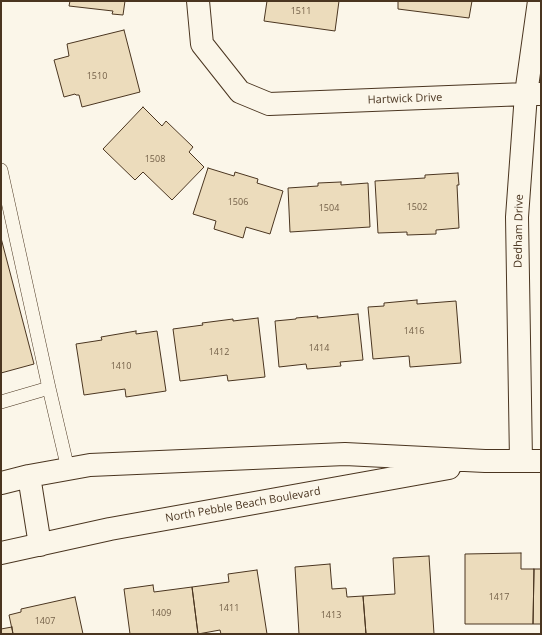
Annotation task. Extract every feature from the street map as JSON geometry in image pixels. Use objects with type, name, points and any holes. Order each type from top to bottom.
[{"type":"street","name":"Hartwick Drive","points":[[198,1],[202,44],[240,92],[269,104],[533,94]]},
{"type":"street","name":"Dedham Drive","points":[[531,461],[518,217],[533,94],[539,1]]},
{"type":"street","name":"North Pebble Beach Boulevard","points":[[1,482],[90,465],[345,454],[485,461],[531,461]]},
{"type":"street","name":"North Pebble Beach Boulevard","points":[[1,553],[110,529],[485,461]]},
{"type":"street","points":[[29,476],[40,544]]},
{"type":"lane","points":[[1,170],[68,469]]},
{"type":"lane","points":[[1,402],[49,388]]},
{"type":"building","points":[[70,1],[125,1],[123,15],[112,14],[113,11],[69,6]]},
{"type":"building","points":[[267,1],[339,1],[335,31],[264,21]]},
{"type":"building","points":[[398,1],[472,1],[469,18],[398,9]]},
{"type":"building","points":[[124,30],[140,92],[82,107],[79,95],[75,94],[64,97],[54,60],[69,56],[67,44]]},
{"type":"building","points":[[143,107],[162,126],[166,121],[193,147],[189,152],[204,167],[172,200],[143,172],[135,180],[103,149]]},
{"type":"building","points":[[208,168],[234,176],[235,172],[258,179],[257,183],[283,191],[270,234],[246,227],[243,238],[214,229],[216,221],[193,214]]},
{"type":"building","points":[[458,173],[459,185],[457,185],[459,228],[436,230],[436,234],[407,235],[407,232],[378,233],[375,181],[425,178],[425,175]]},
{"type":"building","points":[[341,182],[341,185],[368,183],[370,227],[290,232],[288,188],[318,186],[318,183]]},
{"type":"building","points":[[1,238],[34,364],[1,373]]},
{"type":"building","points":[[417,300],[417,304],[456,301],[461,363],[410,367],[409,356],[373,359],[368,307],[384,306],[384,303]]},
{"type":"building","points":[[358,314],[363,360],[340,362],[341,366],[307,369],[306,364],[279,367],[275,321],[318,316],[317,318]]},
{"type":"building","points":[[258,318],[265,377],[228,381],[227,375],[180,381],[173,329],[203,325],[202,323],[233,319],[233,321]]},
{"type":"building","points":[[136,331],[136,334],[157,331],[166,391],[126,397],[125,389],[84,395],[76,344],[102,340],[101,337]]},
{"type":"building","points":[[521,553],[521,569],[534,569],[533,624],[465,624],[465,554]]},
{"type":"building","points":[[429,556],[434,634],[366,634],[363,596],[395,594],[393,558]]},
{"type":"building","points":[[330,564],[332,589],[346,588],[347,597],[363,596],[366,634],[299,634],[295,567]]},
{"type":"building","points":[[534,569],[541,569],[541,624],[533,624]]},
{"type":"building","points":[[257,570],[267,634],[221,634],[220,630],[198,634],[192,587],[229,582],[228,574]]},
{"type":"building","points":[[153,585],[154,592],[192,587],[198,634],[130,634],[124,589]]},
{"type":"building","points":[[75,597],[83,634],[13,634],[9,615],[21,612],[21,609]]},
{"type":"building","points":[[12,627],[13,634],[1,634],[1,629]]}]
